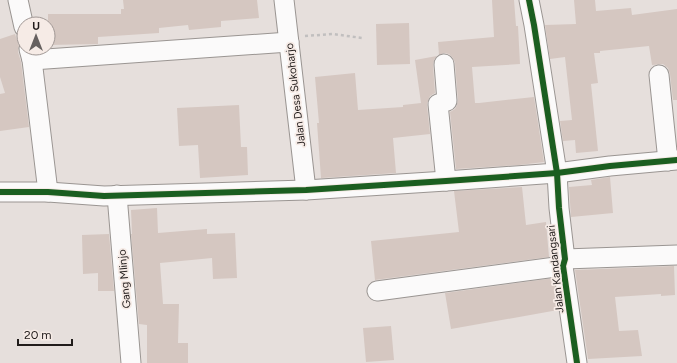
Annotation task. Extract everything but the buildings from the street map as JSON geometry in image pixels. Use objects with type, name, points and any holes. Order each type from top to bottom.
[{"type":"street","points":[[18,0],[22,16]]},
{"type":"street","name":"Jalan Desa Sukoharjo","points":[[284,0],[306,190]]},
{"type":"street","name":"Jalan Kandangsari","points":[[529,0],[557,172],[564,263],[577,363]]},
{"type":"street","points":[[56,52],[289,39]]},
{"type":"street","points":[[30,56],[48,192]]},
{"type":"street","points":[[444,64],[447,101],[438,104],[446,181]]},
{"type":"street","points":[[0,192],[48,192],[104,196],[306,190],[446,181],[673,161],[659,75]]},
{"type":"street","name":"Gang Mlinjo","points":[[117,195],[131,363]]},
{"type":"street","points":[[377,291],[564,263],[677,255]]},
{"type":"path","points":[[289,39],[333,34],[362,38]]},
{"type":"cycle path","points":[[529,0],[557,173],[559,208],[565,259],[563,266],[577,363]]},
{"type":"cycle path","points":[[0,192],[48,192],[104,196],[306,190],[557,173],[610,166],[677,160]]}]
